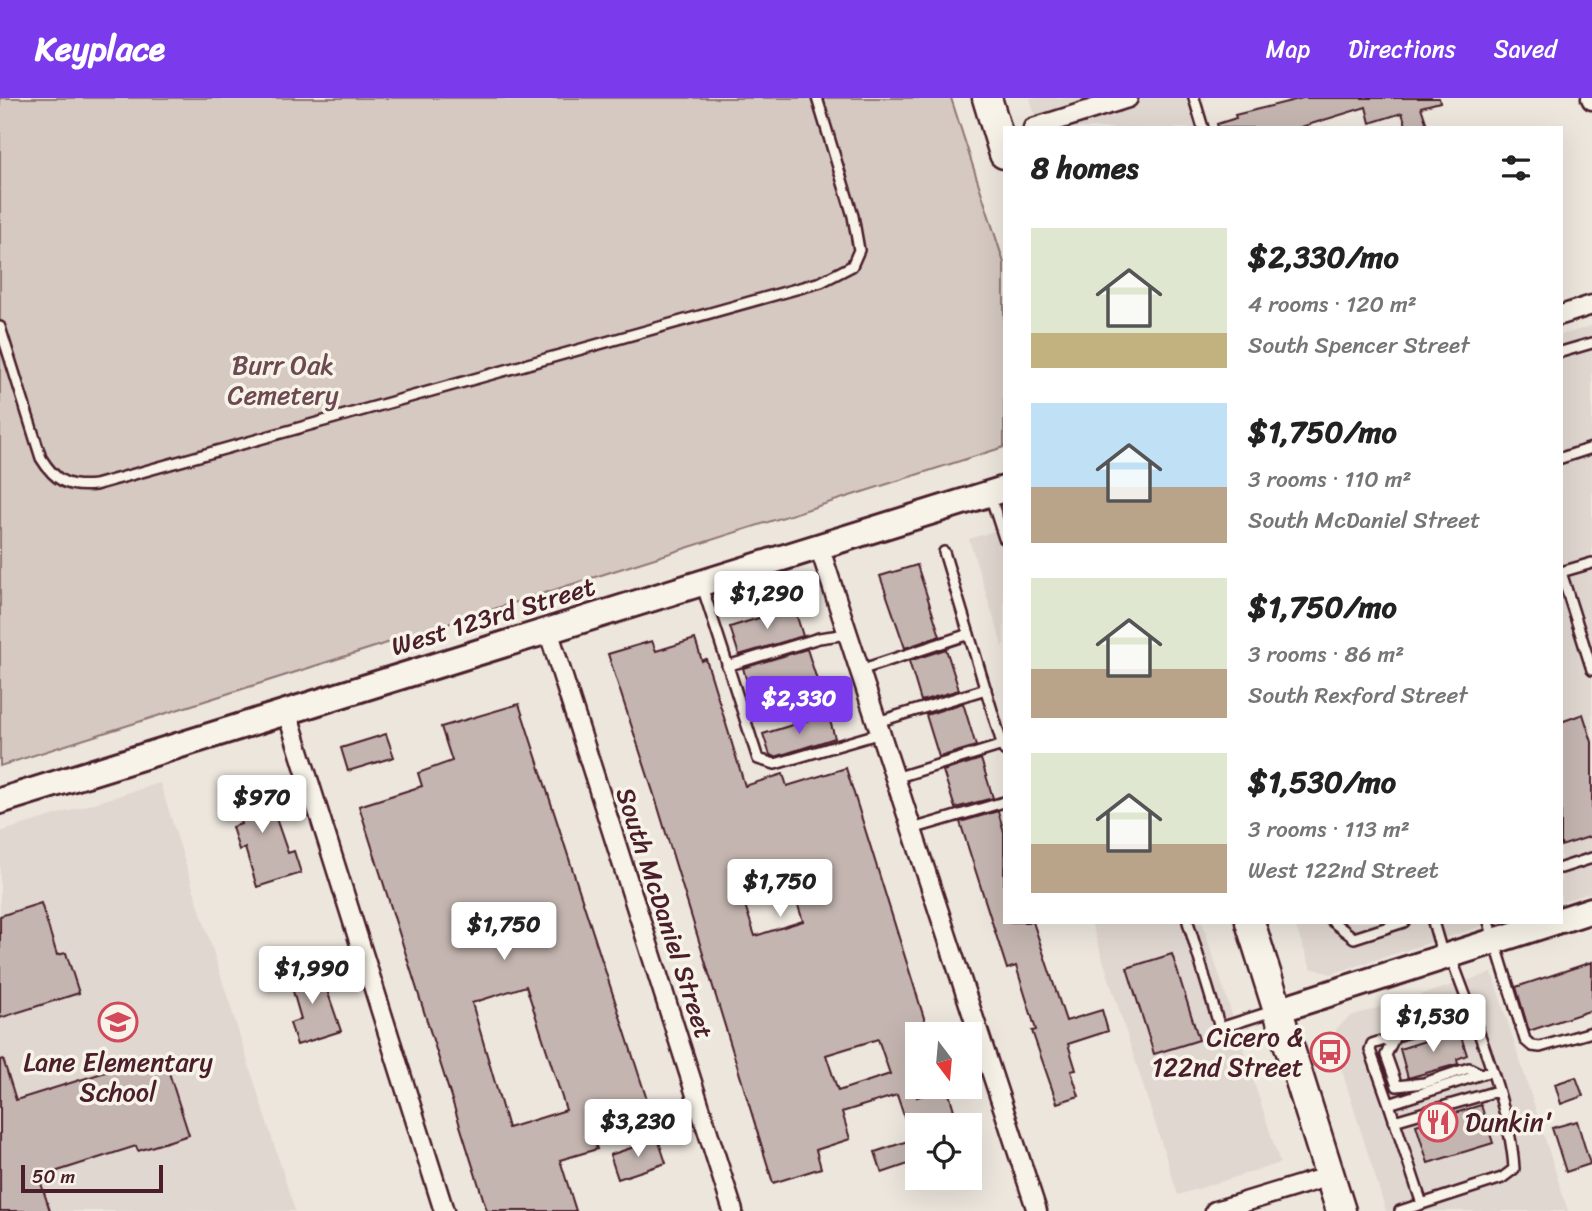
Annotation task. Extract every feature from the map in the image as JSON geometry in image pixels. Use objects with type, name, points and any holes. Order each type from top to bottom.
[{"type":"main road","points":[[987,98],[1003,143]]},
{"type":"main road","points":[[1251,924],[1342,1211]]},
{"type":"street","points":[[1040,126],[1082,116],[1128,98]]},
{"type":"street","points":[[1563,314],[1592,305]]},
{"type":"street","name":"West 123rd Street","points":[[0,801],[997,491]]},
{"type":"street","points":[[820,546],[1037,1211]]},
{"type":"street","name":"South McDaniel Street","points":[[548,630],[733,1211]]},
{"type":"street","points":[[287,712],[444,1211]]},
{"type":"street","points":[[1563,919],[1592,910]]},
{"type":"street","points":[[1278,1010],[1447,956],[1491,932],[1541,924]]},
{"type":"street","points":[[1215,1211],[1330,1176]]},
{"type":"lane","points":[[0,327],[41,458],[50,473],[75,487],[95,485],[841,274],[852,266],[859,250],[853,216],[817,98]]},
{"type":"lane","points":[[1194,98],[1202,126]]},
{"type":"lane","points":[[1563,351],[1592,343]]},
{"type":"lane","points":[[1563,457],[1592,448]]},
{"type":"lane","points":[[997,491],[1003,531]]},
{"type":"lane","points":[[944,552],[1003,745]]},
{"type":"lane","points":[[1563,571],[1592,562]]},
{"type":"lane","points":[[1563,578],[1592,670]]},
{"type":"lane","points":[[701,583],[754,749],[765,763],[775,764],[986,689]]},
{"type":"lane","points":[[727,666],[819,638],[848,634]]},
{"type":"lane","points":[[860,670],[969,634]]},
{"type":"lane","points":[[895,778],[1003,748]]},
{"type":"lane","points":[[912,828],[1003,802]]},
{"type":"lane","points":[[1563,867],[1592,858]]},
{"type":"lane","points":[[1189,924],[1220,1028],[1278,1010]]},
{"type":"lane","points":[[1336,924],[1354,938],[1376,926]]},
{"type":"lane","points":[[1400,1211],[1502,1178],[1514,1168],[1514,1152],[1497,1091],[1486,1073],[1470,1012],[1434,924]]},
{"type":"lane","points":[[1491,932],[1525,1040],[1532,1046],[1540,1047],[1592,1032]]},
{"type":"lane","points":[[1422,1204],[1370,1050],[1377,1042],[1470,1012]]},
{"type":"lane","points":[[1395,1036],[1386,1055],[1397,1086],[1423,1083],[1469,1068],[1486,1073]]},
{"type":"lane","points":[[1388,1104],[1486,1073]]},
{"type":"lane","points":[[1394,1121],[1497,1091]]},
{"type":"shaded area","points":[[1030,98],[1208,98],[1200,101],[1208,126],[1038,126]]},
{"type":"shaded area","points":[[1592,326],[1592,892],[1563,901],[1563,334]]},
{"type":"shaded area","points":[[1003,528],[1003,648],[969,539]]},
{"type":"shaded area","name":"Lane Elementary School","points":[[160,783],[295,1211],[0,1211],[0,832]]},
{"type":"shaded area","points":[[1092,924],[1203,924],[1280,1163],[1178,1195]]},
{"type":"shaded area","points":[[1295,924],[1489,924],[1331,974],[1311,968]]},
{"type":"shaded area","points":[[1492,973],[1568,1211],[1386,1211],[1333,1042],[1337,1028],[1351,1016]]},
{"type":"green space","name":"Burr Oak Cemetery","points":[[0,98],[951,98],[1003,260],[1003,447],[0,766]]},
{"type":"building","points":[[1303,98],[1439,98],[1440,102],[1421,107],[1427,126],[1406,126],[1402,113],[1370,123],[1366,107],[1304,126],[1218,126],[1236,118],[1235,115]]},
{"type":"building","points":[[917,565],[940,636],[905,648],[880,576]]},
{"type":"building","points":[[794,607],[803,636],[739,655],[730,627]]},
{"type":"building","points":[[695,639],[702,661],[706,659],[745,786],[783,774],[787,786],[846,768],[925,1022],[905,1022],[905,1099],[951,1099],[954,1110],[945,1113],[905,1113],[905,1119],[897,1095],[842,1112],[850,1139],[816,1150],[821,1168],[773,1183],[658,807],[608,654],[652,641],[656,651]],"holes":[[[791,884],[803,921],[755,936],[743,899]],[[878,1039],[890,1074],[838,1091],[826,1055]]]},
{"type":"building","points":[[807,649],[818,683],[753,703],[743,668]]},
{"type":"building","points":[[946,649],[959,690],[921,701],[909,661]]},
{"type":"building","points":[[963,703],[976,746],[939,757],[926,715]]},
{"type":"building","points":[[519,704],[648,1103],[588,1122],[597,1149],[560,1160],[576,1211],[487,1211],[359,806],[422,786],[418,773],[452,761],[441,727]],"holes":[[[526,986],[566,1110],[508,1128],[472,1003]]]},
{"type":"building","points":[[828,714],[835,738],[775,757],[770,755],[763,734]]},
{"type":"building","points":[[1583,714],[1592,742],[1592,836],[1563,845],[1563,721]]},
{"type":"building","points":[[386,734],[394,757],[348,771],[341,748]]},
{"type":"building","points":[[981,759],[993,798],[955,808],[943,771]]},
{"type":"building","points":[[262,778],[288,853],[294,851],[301,873],[257,887],[245,848],[239,850],[232,827],[241,824],[229,789]]},
{"type":"building","points":[[998,811],[1003,828],[1003,924],[1034,924],[1066,1021],[1102,1010],[1108,1031],[1068,1044],[1076,1070],[1071,1071],[1079,1096],[1057,1103],[1032,1031],[1036,1030],[1016,966],[1007,969],[960,822]]},
{"type":"building","points":[[41,903],[57,955],[66,953],[79,993],[0,1018],[0,916]]},
{"type":"building","points":[[1172,954],[1199,1040],[1154,1054],[1127,968]]},
{"type":"building","points":[[1592,962],[1592,1010],[1529,1031],[1516,987]]},
{"type":"building","points":[[318,964],[341,1031],[297,1045],[290,1023],[301,1019],[288,974]]},
{"type":"building","points":[[1459,1030],[1467,1055],[1457,1059],[1458,1064],[1408,1078],[1400,1049]]},
{"type":"building","points":[[163,1054],[189,1135],[138,1151],[136,1146],[39,1177],[50,1211],[0,1211],[0,1060],[3,1059],[16,1100]]},
{"type":"building","points":[[1576,1077],[1583,1096],[1561,1104],[1555,1084]]},
{"type":"building","points":[[1481,1105],[1493,1143],[1428,1163],[1416,1125]]},
{"type":"building","points":[[1577,1121],[1590,1164],[1566,1172],[1552,1128]]},
{"type":"building","points":[[658,1139],[666,1163],[618,1179],[610,1155]]},
{"type":"building","points":[[905,1142],[905,1165],[882,1173],[875,1152]]},
{"type":"place","name":"Lane Elementary School","points":[[118,1022]]},
{"type":"place","name":"Cicero & 122nd Street","points":[[1330,1052]]},
{"type":"place","name":"Dunkin'","points":[[1438,1122]]}]
